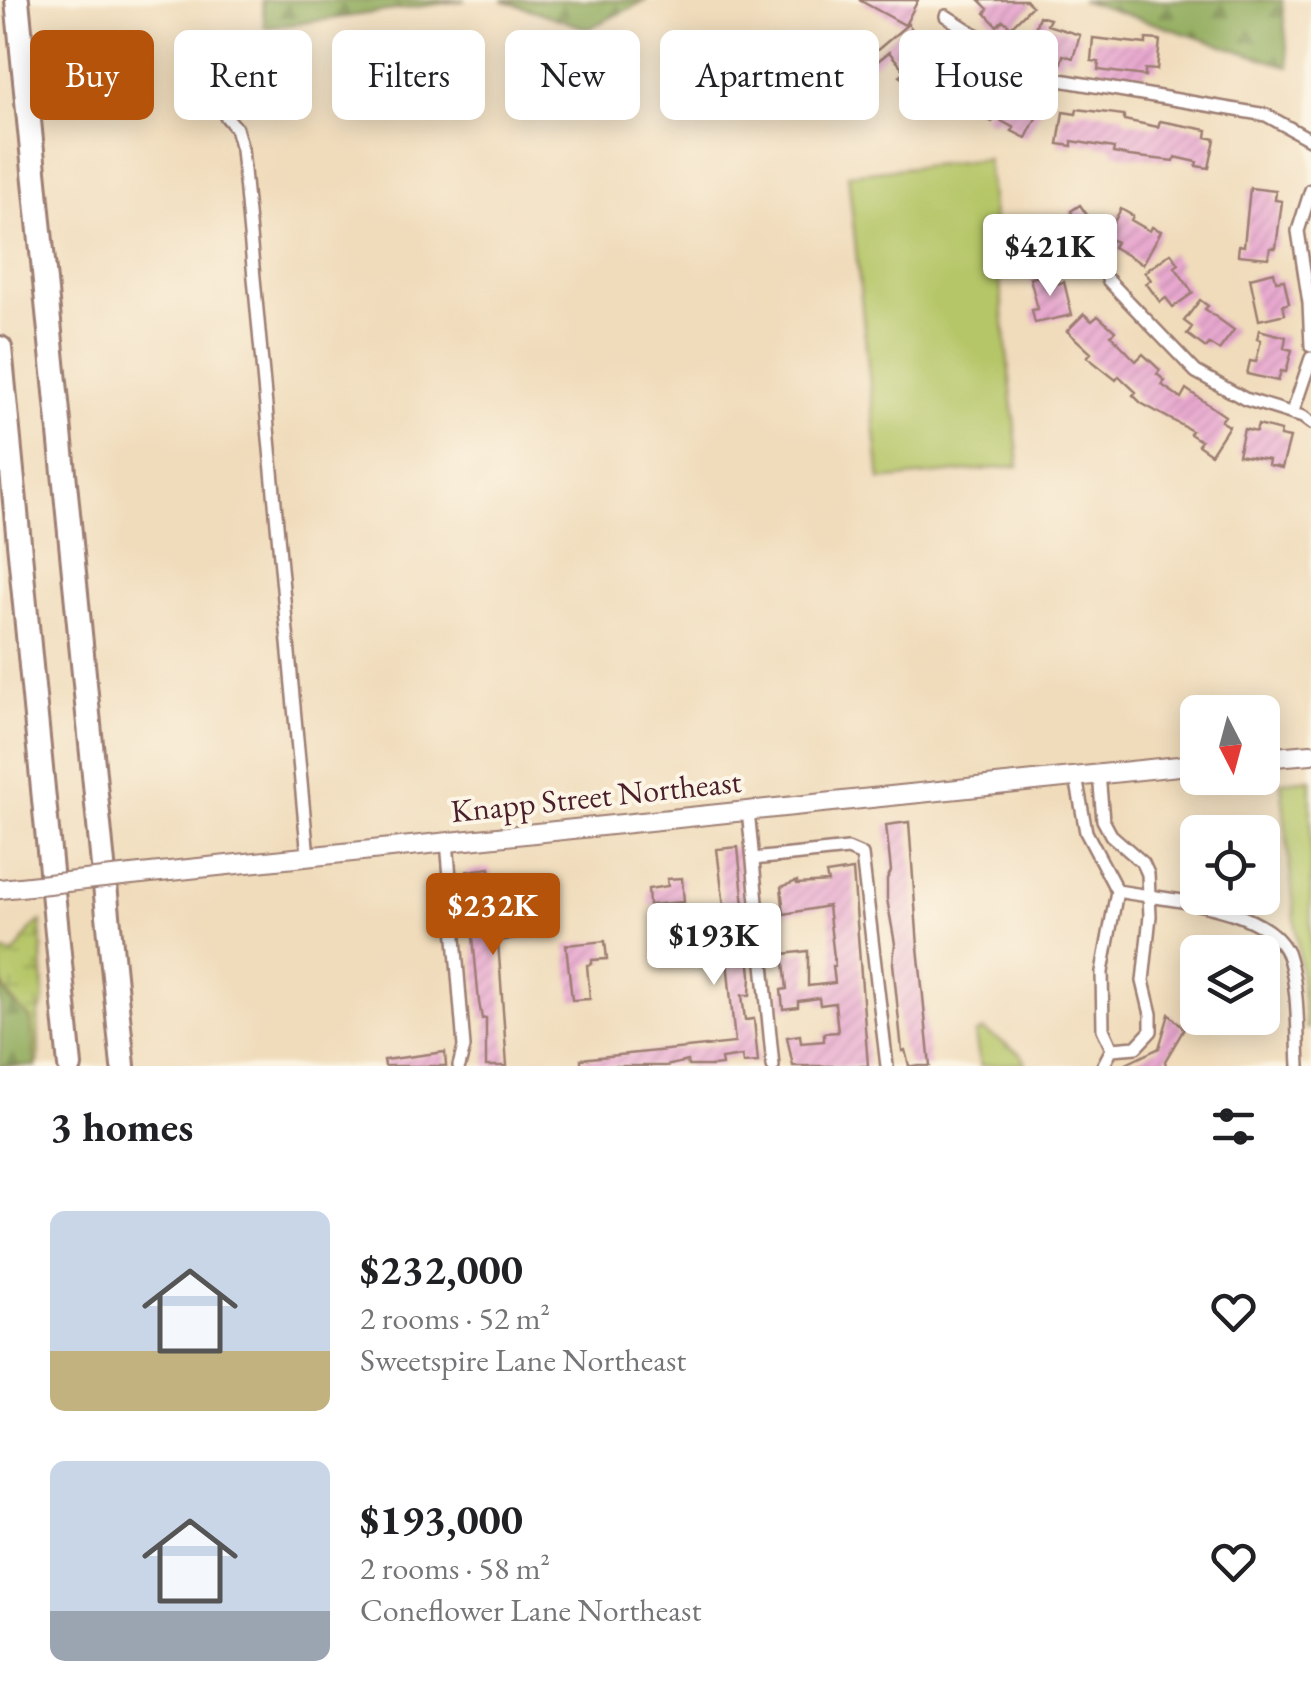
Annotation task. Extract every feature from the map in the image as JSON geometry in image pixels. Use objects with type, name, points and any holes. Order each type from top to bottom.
[{"type":"highway","points":[[17,0],[123,1066]]},
{"type":"highway","points":[[0,348],[70,1066]]},
{"type":"main road","points":[[1280,757],[1311,754]]},
{"type":"main road","name":"Knapp Street Northeast","points":[[0,890],[1180,766]]},
{"type":"street","points":[[946,16],[1042,77],[1266,115],[1311,140]]},
{"type":"street","points":[[230,120],[242,148],[308,857]]},
{"type":"street","points":[[1311,190],[1298,231],[1311,346]]},
{"type":"street","points":[[1108,280],[1196,372],[1245,399],[1311,423]]},
{"type":"street","points":[[1292,414],[1311,358]]},
{"type":"street","points":[[1076,777],[1086,832],[1117,891],[1102,972],[1103,1030],[1112,1049],[1136,1048],[1150,1032],[1151,1014],[1142,981],[1150,916],[1146,868],[1112,835],[1104,820],[1100,774]]},
{"type":"street","points":[[748,810],[773,1066]]},
{"type":"street","points":[[446,841],[464,1048],[459,1066]]},
{"type":"street","points":[[753,859],[848,849],[862,855],[887,1066]]},
{"type":"street","points":[[1117,891],[1248,917],[1271,930],[1288,956],[1292,975],[1299,1066]]},
{"type":"street","points":[[1103,1066],[1112,1049]]},
{"type":"green space","points":[[262,0],[466,0],[265,28]]},
{"type":"green space","points":[[502,0],[647,0],[588,29]]},
{"type":"green space","points":[[1081,0],[1282,0],[1289,67]]},
{"type":"green space","points":[[987,159],[1019,466],[880,480],[848,174]]},
{"type":"green space","points":[[1311,779],[1311,1028],[1306,1028],[1281,782]]},
{"type":"green space","points":[[41,921],[44,1001],[38,1016],[36,1066],[31,1019],[5,990],[0,951],[13,954]]},
{"type":"green space","points":[[0,983],[10,1000],[31,1019],[36,1066],[0,1066]]},
{"type":"green space","points":[[983,1030],[1021,1054],[1026,1063],[980,1066],[975,1034]]},
{"type":"building","points":[[859,0],[918,0],[905,25]]},
{"type":"building","points":[[979,0],[1026,0],[1032,6],[1011,27],[1003,20],[997,26]]},
{"type":"building","points":[[1039,16],[1050,19],[1047,25],[1080,35],[1073,58],[1063,55],[1061,63],[1058,62],[1058,30],[1034,30]]},
{"type":"building","points":[[899,32],[899,64],[889,52],[879,60],[879,49]]},
{"type":"building","points":[[1093,38],[1146,44],[1146,39],[1160,40],[1157,70],[1145,69],[1145,76],[1098,70],[1099,62],[1091,61]]},
{"type":"building","points":[[1077,109],[1124,115],[1124,120],[1158,127],[1160,121],[1207,130],[1206,137],[1215,139],[1209,168],[1175,157],[1174,161],[1129,156],[1113,153],[1114,148],[1072,141],[1072,146],[1058,144],[1063,112],[1076,114]]},
{"type":"building","points":[[1000,120],[1035,120],[1026,138],[1012,131],[1014,128]]},
{"type":"building","points":[[1250,188],[1276,191],[1275,200],[1282,201],[1276,248],[1270,248],[1268,258],[1238,255],[1239,245],[1244,246]]},
{"type":"building","points":[[1080,205],[1101,235],[1074,254],[1070,249],[1060,255],[1044,231],[1073,215],[1071,211]]},
{"type":"building","points":[[1121,209],[1150,231],[1152,227],[1161,231],[1143,264],[1113,247],[1116,242],[1106,237]]},
{"type":"building","points":[[1171,253],[1179,264],[1175,267],[1193,293],[1173,307],[1166,298],[1160,302],[1146,283],[1151,280],[1145,272]]},
{"type":"building","points":[[1274,272],[1276,281],[1284,280],[1289,303],[1283,305],[1285,314],[1259,320],[1250,278]]},
{"type":"building","points":[[1054,273],[1056,284],[1064,282],[1072,315],[1035,323],[1032,310],[1038,309],[1030,278]]},
{"type":"building","points":[[1200,300],[1208,306],[1205,309],[1234,330],[1219,350],[1209,344],[1206,348],[1187,334],[1192,327],[1184,321]]},
{"type":"building","points":[[1084,314],[1092,321],[1098,316],[1115,331],[1111,335],[1136,361],[1143,354],[1160,370],[1157,374],[1165,381],[1162,385],[1181,398],[1186,389],[1225,416],[1221,421],[1229,426],[1211,454],[1198,445],[1201,441],[1190,434],[1192,431],[1141,403],[1133,395],[1136,392],[1119,376],[1116,380],[1087,357],[1091,353],[1067,331]]},
{"type":"building","points":[[1259,330],[1286,337],[1284,348],[1292,350],[1286,372],[1281,371],[1278,381],[1247,374],[1250,361],[1256,362]]},
{"type":"building","points":[[1258,425],[1281,431],[1280,436],[1290,438],[1282,468],[1268,465],[1269,460],[1238,455],[1244,429],[1256,432]]},
{"type":"building","points":[[909,822],[930,1066],[909,1066],[905,1050],[902,1051],[893,963],[895,944],[887,899],[891,871],[886,825]]},
{"type":"building","points":[[738,847],[751,975],[750,995],[742,995],[745,1020],[754,1019],[758,1062],[743,1063],[742,1056],[721,1059],[722,1065],[713,1066],[688,1066],[687,1061],[666,1066],[581,1066],[581,1059],[735,1043],[717,849]]},
{"type":"building","points":[[490,868],[496,924],[527,920],[526,914],[548,912],[549,925],[531,927],[532,936],[498,941],[507,1066],[486,1066],[486,1018],[482,1019],[479,1002],[467,871]]},
{"type":"building","points":[[853,870],[868,1066],[793,1066],[787,1037],[800,1035],[801,1043],[824,1041],[824,1033],[838,1032],[835,1003],[820,1005],[819,998],[798,1001],[798,1007],[783,1009],[781,990],[787,989],[783,954],[808,951],[808,986],[835,983],[835,966],[828,906],[784,914],[781,887],[797,881],[828,882],[826,874]]},
{"type":"building","points":[[682,878],[684,902],[649,905],[648,889],[668,886],[667,879]]},
{"type":"building","points":[[605,941],[607,959],[592,960],[587,965],[590,999],[572,1000],[566,945]]},
{"type":"building","points":[[1169,1014],[1180,1025],[1180,1035],[1165,1061],[1166,1066],[1122,1066],[1159,1048]]},
{"type":"building","points":[[445,1052],[446,1066],[385,1066],[384,1060]]}]
